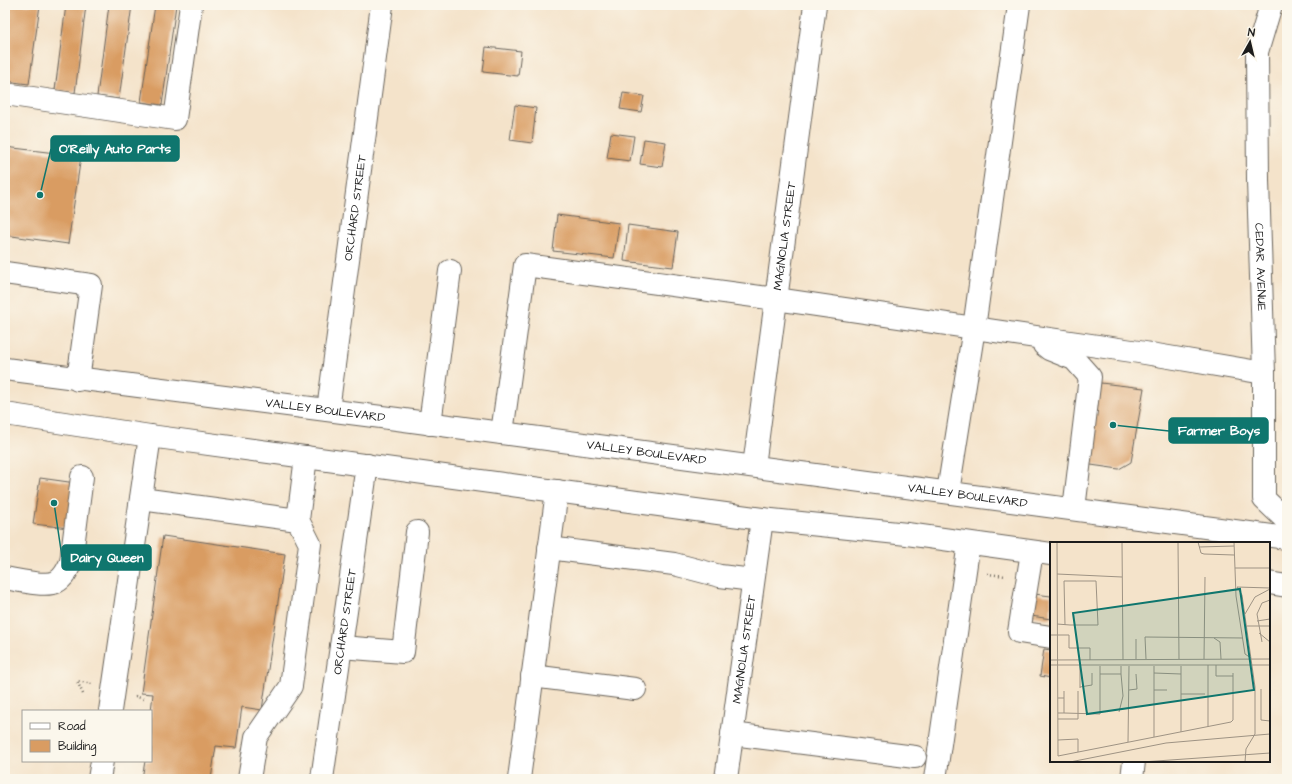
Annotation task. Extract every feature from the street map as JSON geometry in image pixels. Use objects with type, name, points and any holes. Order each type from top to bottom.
[{"type":"main road","points":[[5,94],[175,119],[191,5]]},
{"type":"main road","name":"ORCHARD STREET","points":[[328,410],[382,5]]},
{"type":"main road","name":"MAGNOLIA STREET","points":[[754,466],[815,5]]},
{"type":"main road","points":[[948,492],[974,328],[1019,5]]},
{"type":"main road","name":"CEDAR AVENUE","points":[[1271,5],[1257,52],[1258,180],[1264,373],[1264,499],[1287,521]]},
{"type":"main road","points":[[1286,5],[1287,9]]},
{"type":"main road","points":[[502,433],[525,265],[1034,336],[1264,373]]},
{"type":"main road","points":[[430,424],[450,270]]},
{"type":"main road","points":[[5,273],[91,285],[78,380]]},
{"type":"main road","points":[[1034,336],[1049,349],[1074,359],[1090,378],[1074,509]]},
{"type":"main road","name":"VALLEY BOULEVARD","points":[[5,369],[78,380],[328,410],[754,466],[1287,538]]},
{"type":"main road","points":[[5,414],[150,436],[762,519],[907,534],[1041,553],[1019,632],[1050,637]]},
{"type":"main road","points":[[110,710],[150,436]]},
{"type":"main road","points":[[249,779],[256,737],[291,686],[310,544],[298,520],[306,457]]},
{"type":"main road","name":"ORCHARD STREET","points":[[322,779],[367,465]]},
{"type":"main road","points":[[5,578],[43,583],[56,582],[65,573],[71,562],[82,477]]},
{"type":"main road","points":[[518,779],[556,491]]},
{"type":"main road","points":[[141,498],[298,520]]},
{"type":"main road","name":"MAGNOLIA STREET","points":[[726,779],[762,519]]},
{"type":"main road","points":[[341,647],[403,652],[417,532]]},
{"type":"main road","points":[[935,779],[969,543]]},
{"type":"main road","points":[[549,548],[674,564],[720,576],[753,580]]},
{"type":"main road","points":[[1270,583],[1287,586]]},
{"type":"main road","points":[[532,676],[635,689]]},
{"type":"main road","points":[[732,734],[915,757]]},
{"type":"main road","points":[[99,779],[102,762]]},
{"type":"main road","points":[[1132,779],[1134,762]]},
{"type":"building","points":[[7,5],[40,5],[29,84],[5,81],[5,20]]},
{"type":"building","points":[[66,5],[86,5],[75,93],[55,90]]},
{"type":"building","points":[[109,5],[132,5],[119,99],[97,96]]},
{"type":"building","points":[[155,5],[176,5],[162,105],[141,102]]},
{"type":"building","points":[[486,47],[521,51],[518,76],[483,72]]},
{"type":"building","points":[[623,93],[644,96],[641,112],[620,109]]},
{"type":"building","points":[[515,105],[536,108],[532,143],[510,140]]},
{"type":"building","points":[[611,133],[634,136],[630,161],[607,158]]},
{"type":"building","points":[[644,139],[666,142],[662,167],[640,164]]},
{"type":"building","points":[[5,147],[81,156],[68,244],[5,235]]},
{"type":"building","points":[[557,215],[619,223],[614,258],[553,251]]},
{"type":"building","points":[[628,225],[678,232],[673,267],[624,261]]},
{"type":"building","points":[[1092,382],[1144,388],[1131,462],[1119,469],[1084,464]]},
{"type":"building","points":[[40,478],[76,483],[69,528],[33,524]]},
{"type":"building","points":[[163,536],[285,554],[262,710],[242,707],[236,748],[216,746],[211,779],[142,779],[145,762],[152,762],[151,710],[153,694],[141,693]]},
{"type":"building","points":[[1034,594],[1050,596],[1050,619],[1031,616]]},
{"type":"building","points":[[1044,649],[1050,650],[1050,678],[1040,676]]},
{"type":"place","name":"O'Reilly Auto Parts","points":[[40,195]]},
{"type":"place","name":"Farmer Boys","points":[[1113,425]]},
{"type":"place","name":"Dairy Queen","points":[[54,503]]}]
